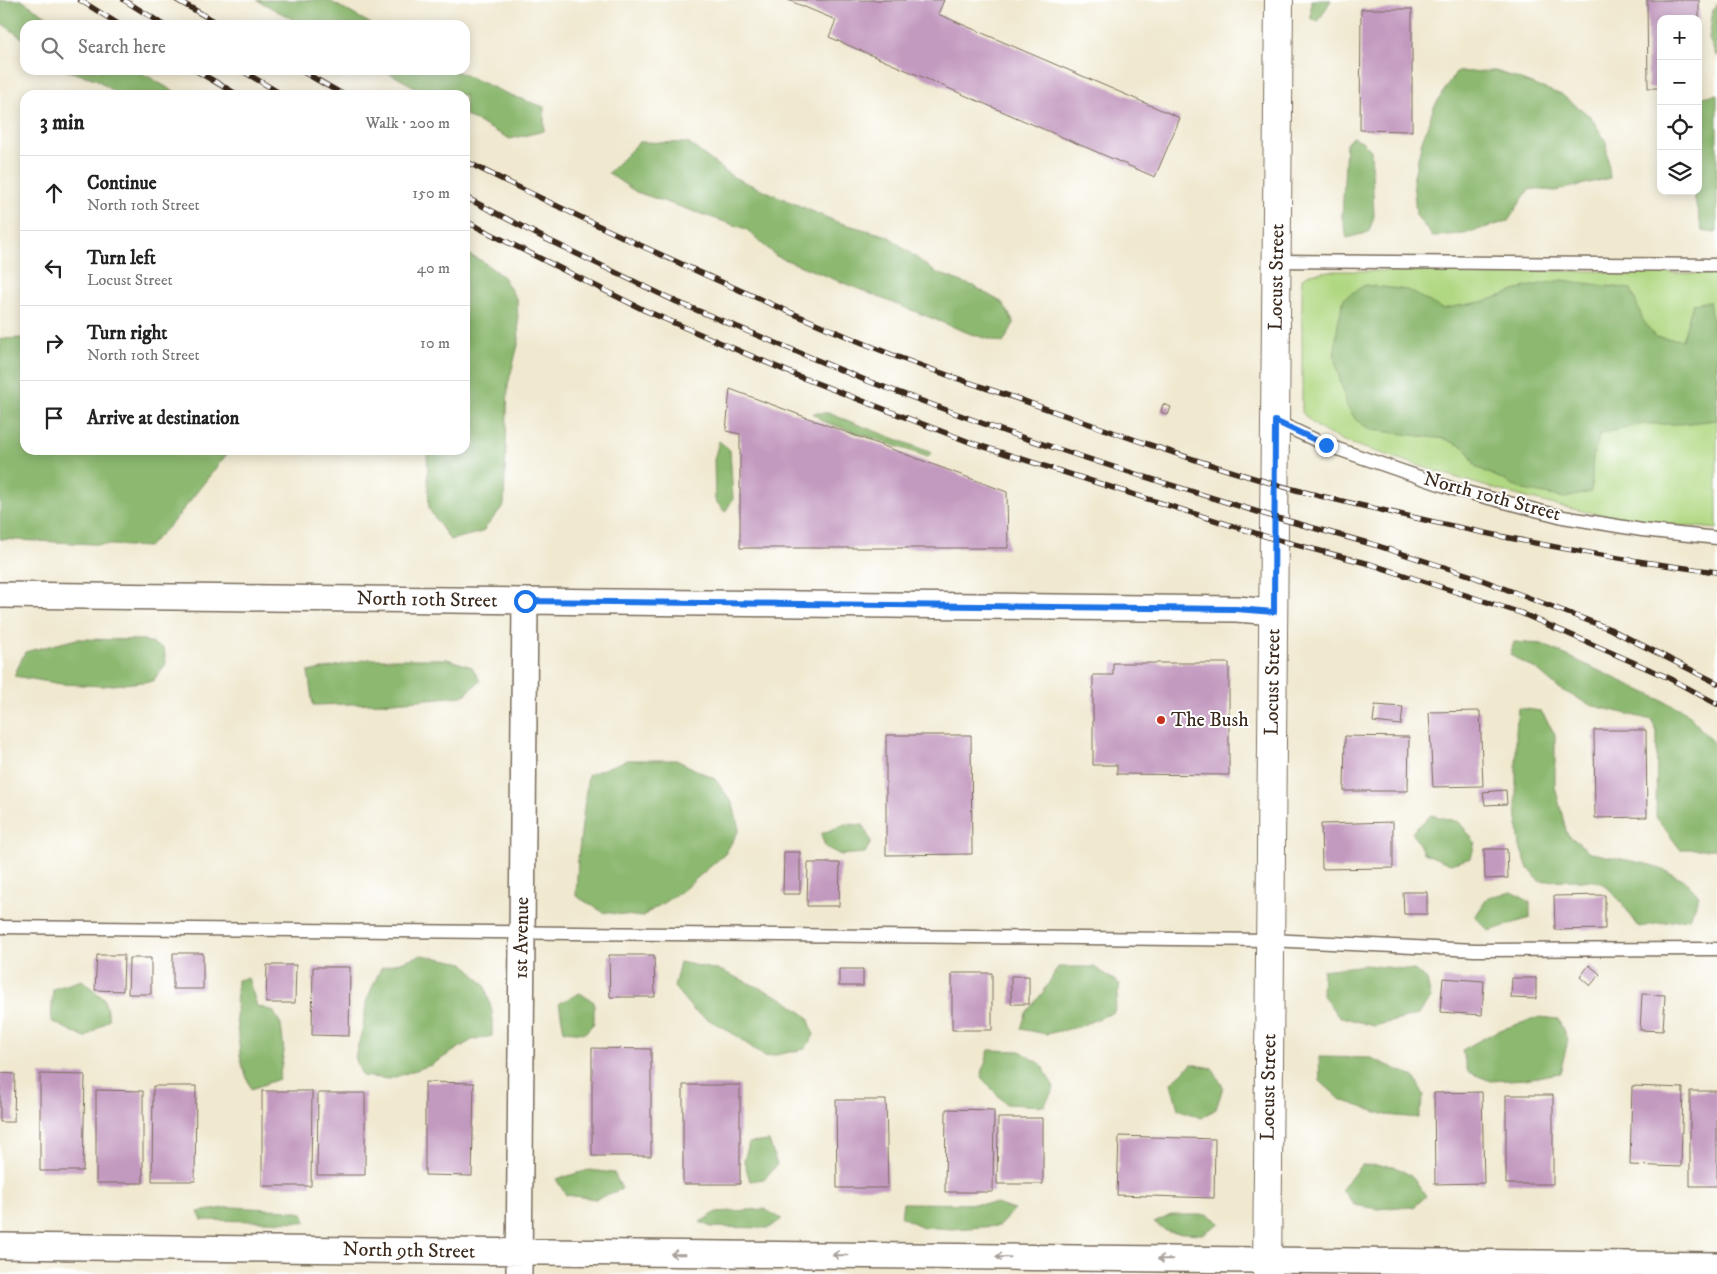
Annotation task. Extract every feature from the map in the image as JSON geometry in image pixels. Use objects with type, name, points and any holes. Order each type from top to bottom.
[{"type":"street","name":"Locust Street","points":[[1267,1267],[1279,0]]},
{"type":"street","name":"North 10th Street","points":[[0,595],[1236,609],[1274,612]]},
{"type":"street","name":"1st Avenue","points":[[519,1263],[525,601]]},
{"type":"street","name":"North 9th Street","points":[[0,1246],[519,1263],[1267,1267],[1717,1265]]},
{"type":"lane","points":[[1277,261],[1717,265]]},
{"type":"lane","name":"North 10th Street","points":[[1275,421],[1326,445],[1454,489],[1563,517],[1642,530],[1717,538]]},
{"type":"lane","points":[[0,927],[1270,940],[1475,950],[1717,949]]},
{"type":"green space","points":[[0,0],[21,0],[53,20],[20,20],[20,36],[0,22]]},
{"type":"green space","points":[[257,0],[328,0],[364,20],[294,20]]},
{"type":"green space","points":[[1311,0],[1331,0],[1318,22],[1311,19]]},
{"type":"green space","points":[[1717,4],[1717,58],[1709,39],[1713,10]]},
{"type":"green space","points":[[1496,71],[1562,95],[1591,117],[1606,142],[1610,178],[1555,191],[1529,189],[1508,221],[1464,234],[1432,236],[1416,215],[1413,180],[1422,141],[1434,107],[1456,72]]},
{"type":"green space","points":[[82,75],[146,75],[171,90],[111,90],[96,79]]},
{"type":"green space","points":[[393,75],[465,75],[510,95],[544,107],[544,131],[510,139],[470,118],[470,90],[420,90]]},
{"type":"green space","points":[[1717,94],[1717,232],[1715,233],[1702,231],[1694,195],[1702,195],[1703,97]]},
{"type":"green space","points":[[1352,137],[1362,141],[1371,150],[1374,216],[1369,232],[1347,238],[1342,218],[1346,144]]},
{"type":"green space","points":[[639,142],[688,143],[733,177],[837,222],[888,236],[935,272],[973,286],[1003,303],[1014,323],[1003,343],[971,334],[776,256],[746,229],[636,192],[608,173]]},
{"type":"green space","points":[[470,255],[482,261],[503,277],[517,300],[519,341],[508,385],[504,505],[482,532],[450,540],[429,509],[427,455],[470,455]]},
{"type":"green space","points":[[1329,271],[1591,271],[1717,274],[1717,529],[1638,521],[1546,503],[1358,446],[1321,429],[1302,412],[1302,278],[1310,274]]},
{"type":"green space","points":[[1562,280],[1631,289],[1643,320],[1655,337],[1682,340],[1693,304],[1709,301],[1714,334],[1717,340],[1717,420],[1681,424],[1643,424],[1600,434],[1593,457],[1591,492],[1565,498],[1524,490],[1476,467],[1466,448],[1445,439],[1371,430],[1356,420],[1347,406],[1334,357],[1338,324],[1344,298],[1365,285],[1408,290],[1442,309],[1486,301],[1526,287]]},
{"type":"green space","points":[[20,338],[20,455],[226,455],[174,521],[148,547],[0,539],[0,339]]},
{"type":"green space","points":[[813,413],[828,413],[932,453],[928,457],[822,421]]},
{"type":"green space","points":[[719,441],[730,450],[733,499],[725,512],[715,500],[714,460]]},
{"type":"green space","points":[[77,639],[144,640],[164,649],[166,664],[153,681],[103,686],[61,684],[14,676],[25,652]]},
{"type":"green space","points":[[1514,642],[1542,644],[1685,711],[1717,747],[1717,849],[1680,849],[1656,817],[1657,732],[1652,720],[1590,705],[1558,688],[1537,670],[1510,655]]},
{"type":"green space","points":[[369,659],[447,659],[472,667],[480,681],[463,696],[382,703],[313,705],[308,672]]},
{"type":"green space","points":[[1518,708],[1541,711],[1555,734],[1555,787],[1567,834],[1591,853],[1652,865],[1683,879],[1699,896],[1689,918],[1639,927],[1616,897],[1601,883],[1581,880],[1539,881],[1527,866],[1520,847],[1516,809],[1516,731]]},
{"type":"green space","points":[[627,760],[676,760],[715,779],[733,804],[739,830],[725,854],[682,891],[641,917],[603,912],[576,896],[578,858],[588,775]]},
{"type":"green space","points":[[1431,815],[1459,822],[1475,842],[1471,858],[1450,864],[1424,853],[1412,832]]},
{"type":"green space","points":[[845,824],[863,825],[871,842],[865,853],[841,855],[825,847],[821,834]]},
{"type":"green space","points":[[1512,892],[1530,902],[1530,918],[1489,931],[1475,917],[1488,897]]},
{"type":"green space","points":[[422,955],[464,963],[485,986],[492,1012],[492,1036],[472,1040],[431,1065],[389,1079],[362,1076],[355,1057],[363,1026],[367,999],[381,968]]},
{"type":"green space","points":[[680,962],[722,971],[782,998],[808,1017],[814,1035],[805,1049],[765,1057],[732,1033],[694,1011],[674,987]]},
{"type":"green space","points":[[1365,965],[1414,970],[1427,980],[1431,998],[1418,1015],[1374,1026],[1338,1016],[1322,994],[1323,970]]},
{"type":"green space","points":[[1058,967],[1094,967],[1120,984],[1114,1012],[1078,1027],[1046,1034],[1021,1029],[1026,1013],[1044,991]]},
{"type":"green space","points":[[248,978],[257,1006],[273,1011],[281,1024],[284,1052],[279,1079],[251,1089],[241,1062],[236,1017],[237,980]]},
{"type":"green space","points":[[82,980],[104,999],[109,1019],[85,1038],[51,1021],[53,989]]},
{"type":"green space","points":[[580,993],[594,1002],[594,1023],[585,1033],[564,1031],[559,1003]]},
{"type":"green space","points":[[1540,1017],[1558,1019],[1568,1040],[1560,1073],[1525,1079],[1491,1081],[1468,1072],[1462,1050],[1497,1031]]},
{"type":"green space","points":[[989,1050],[1020,1051],[1041,1064],[1054,1088],[1044,1106],[1006,1104],[981,1077]]},
{"type":"green space","points":[[1319,1057],[1371,1058],[1414,1077],[1424,1095],[1418,1118],[1386,1115],[1341,1100],[1320,1081]]},
{"type":"green space","points":[[1192,1064],[1212,1068],[1223,1087],[1216,1109],[1201,1118],[1178,1109],[1171,1083]]},
{"type":"green space","points":[[769,1141],[777,1165],[764,1179],[750,1181],[744,1161],[749,1143]]},
{"type":"green space","points":[[1361,1165],[1394,1166],[1413,1177],[1426,1196],[1414,1207],[1378,1209],[1354,1205],[1342,1189]]},
{"type":"green space","points":[[589,1170],[614,1173],[622,1189],[596,1199],[566,1195],[556,1179]]},
{"type":"green space","points":[[903,1203],[996,1204],[1014,1210],[999,1226],[951,1229],[923,1227],[901,1217]]},
{"type":"green space","points":[[232,1207],[286,1210],[303,1213],[306,1222],[202,1220],[198,1212]]},
{"type":"green space","points":[[764,1209],[782,1219],[769,1228],[711,1227],[700,1222],[717,1212]]},
{"type":"green space","points":[[1171,1215],[1209,1215],[1220,1223],[1202,1234],[1168,1232],[1154,1223]]},
{"type":"building","points":[[788,0],[944,0],[938,14],[1180,118],[1155,177],[829,37],[836,20]]},
{"type":"building","points":[[1647,0],[1699,0],[1699,15],[1657,15],[1657,88],[1648,88]]},
{"type":"building","points":[[1361,9],[1412,9],[1412,131],[1360,130]]},
{"type":"building","points":[[730,389],[1007,492],[1008,548],[740,548],[740,434],[726,431]]},
{"type":"building","points":[[1163,404],[1171,407],[1168,415],[1161,412]]},
{"type":"building","name":"The Bush","points":[[1113,663],[1229,663],[1229,775],[1117,774],[1117,765],[1093,765],[1093,675],[1113,675]]},
{"type":"building","points":[[1375,705],[1403,707],[1401,725],[1373,722]]},
{"type":"building","points":[[1480,711],[1483,786],[1433,787],[1429,712]]},
{"type":"building","points":[[1594,730],[1646,730],[1647,817],[1595,818]]},
{"type":"building","points":[[886,735],[971,735],[972,854],[886,855]]},
{"type":"building","points":[[1345,736],[1409,737],[1408,791],[1344,791]]},
{"type":"building","points":[[1506,790],[1507,804],[1485,805],[1483,792]]},
{"type":"building","points":[[1393,822],[1393,868],[1322,869],[1321,824]]},
{"type":"building","points":[[1484,849],[1507,849],[1508,878],[1485,879]]},
{"type":"building","points":[[784,852],[800,852],[800,894],[783,894]]},
{"type":"building","points":[[808,863],[840,863],[839,906],[807,906]]},
{"type":"building","points":[[1403,892],[1427,892],[1427,914],[1404,914]]},
{"type":"building","points":[[1605,895],[1605,929],[1555,930],[1554,896]]},
{"type":"building","points":[[173,953],[203,953],[203,989],[173,989]]},
{"type":"building","points":[[97,955],[124,955],[123,991],[95,990]]},
{"type":"building","points":[[609,955],[654,955],[655,997],[610,997]]},
{"type":"building","points":[[129,958],[151,958],[151,994],[128,994]]},
{"type":"building","points":[[267,965],[296,965],[295,1003],[266,1003]]},
{"type":"building","points":[[1589,965],[1600,974],[1590,986],[1580,977]]},
{"type":"building","points":[[313,967],[350,967],[349,1036],[312,1035]]},
{"type":"building","points":[[839,969],[863,969],[863,986],[839,986]]},
{"type":"building","points":[[952,973],[992,973],[992,1030],[952,1030]]},
{"type":"building","points":[[1011,976],[1029,976],[1029,1004],[1011,1004]]},
{"type":"building","points":[[1443,978],[1484,981],[1482,1015],[1440,1012]]},
{"type":"building","points":[[1512,978],[1536,978],[1536,999],[1511,998]]},
{"type":"building","points":[[1642,994],[1665,995],[1663,1031],[1640,1030]]},
{"type":"building","points":[[592,1048],[651,1049],[651,1156],[592,1156]]},
{"type":"building","points":[[0,1073],[15,1074],[14,1122],[0,1122]]},
{"type":"building","points":[[40,1074],[85,1075],[83,1171],[40,1171]]},
{"type":"building","points":[[425,1082],[474,1083],[472,1176],[425,1175]]},
{"type":"building","points":[[683,1085],[740,1085],[740,1184],[683,1184]]},
{"type":"building","points":[[153,1086],[196,1086],[195,1181],[152,1181]]},
{"type":"building","points":[[1632,1086],[1683,1088],[1681,1167],[1630,1165]]},
{"type":"building","points":[[96,1090],[143,1091],[143,1183],[96,1183]]},
{"type":"building","points":[[262,1091],[312,1091],[311,1186],[262,1186]]},
{"type":"building","points":[[1690,1091],[1717,1091],[1717,1186],[1690,1186]]},
{"type":"building","points":[[1482,1092],[1484,1183],[1435,1184],[1434,1093]]},
{"type":"building","points":[[318,1093],[365,1093],[365,1175],[317,1175]]},
{"type":"building","points":[[1506,1095],[1553,1095],[1553,1184],[1506,1184]]},
{"type":"building","points":[[836,1100],[886,1100],[888,1188],[837,1188]]},
{"type":"building","points":[[946,1109],[994,1110],[993,1192],[945,1192]]},
{"type":"building","points":[[998,1118],[1043,1118],[1043,1184],[997,1184]]},
{"type":"building","points":[[1119,1136],[1215,1139],[1214,1198],[1117,1195]]},
{"type":"railway","points":[[80,0],[112,20]]},
{"type":"railway","points":[[124,0],[156,20]]},
{"type":"railway","points":[[177,0],[212,20]]},
{"type":"railway","points":[[204,75],[229,90]]},
{"type":"railway","points":[[249,75],[275,90]]},
{"type":"railway","points":[[309,75],[335,90]]},
{"type":"railway","points":[[470,163],[678,263],[895,356],[1181,455],[1290,488],[1442,524],[1598,555],[1717,572]]},
{"type":"railway","points":[[470,200],[546,239],[677,302],[865,380],[1006,432],[1126,471],[1469,575],[1610,629],[1717,683]]},
{"type":"railway","points":[[470,223],[644,310],[798,376],[972,443],[1274,539],[1370,564],[1521,613],[1669,678],[1717,704]]},
{"type":"place","name":"The Bush","points":[[1161,720]]},
{"type":"route","points":[[525,601],[1236,609],[1274,612],[1275,421],[1326,445]]}]
